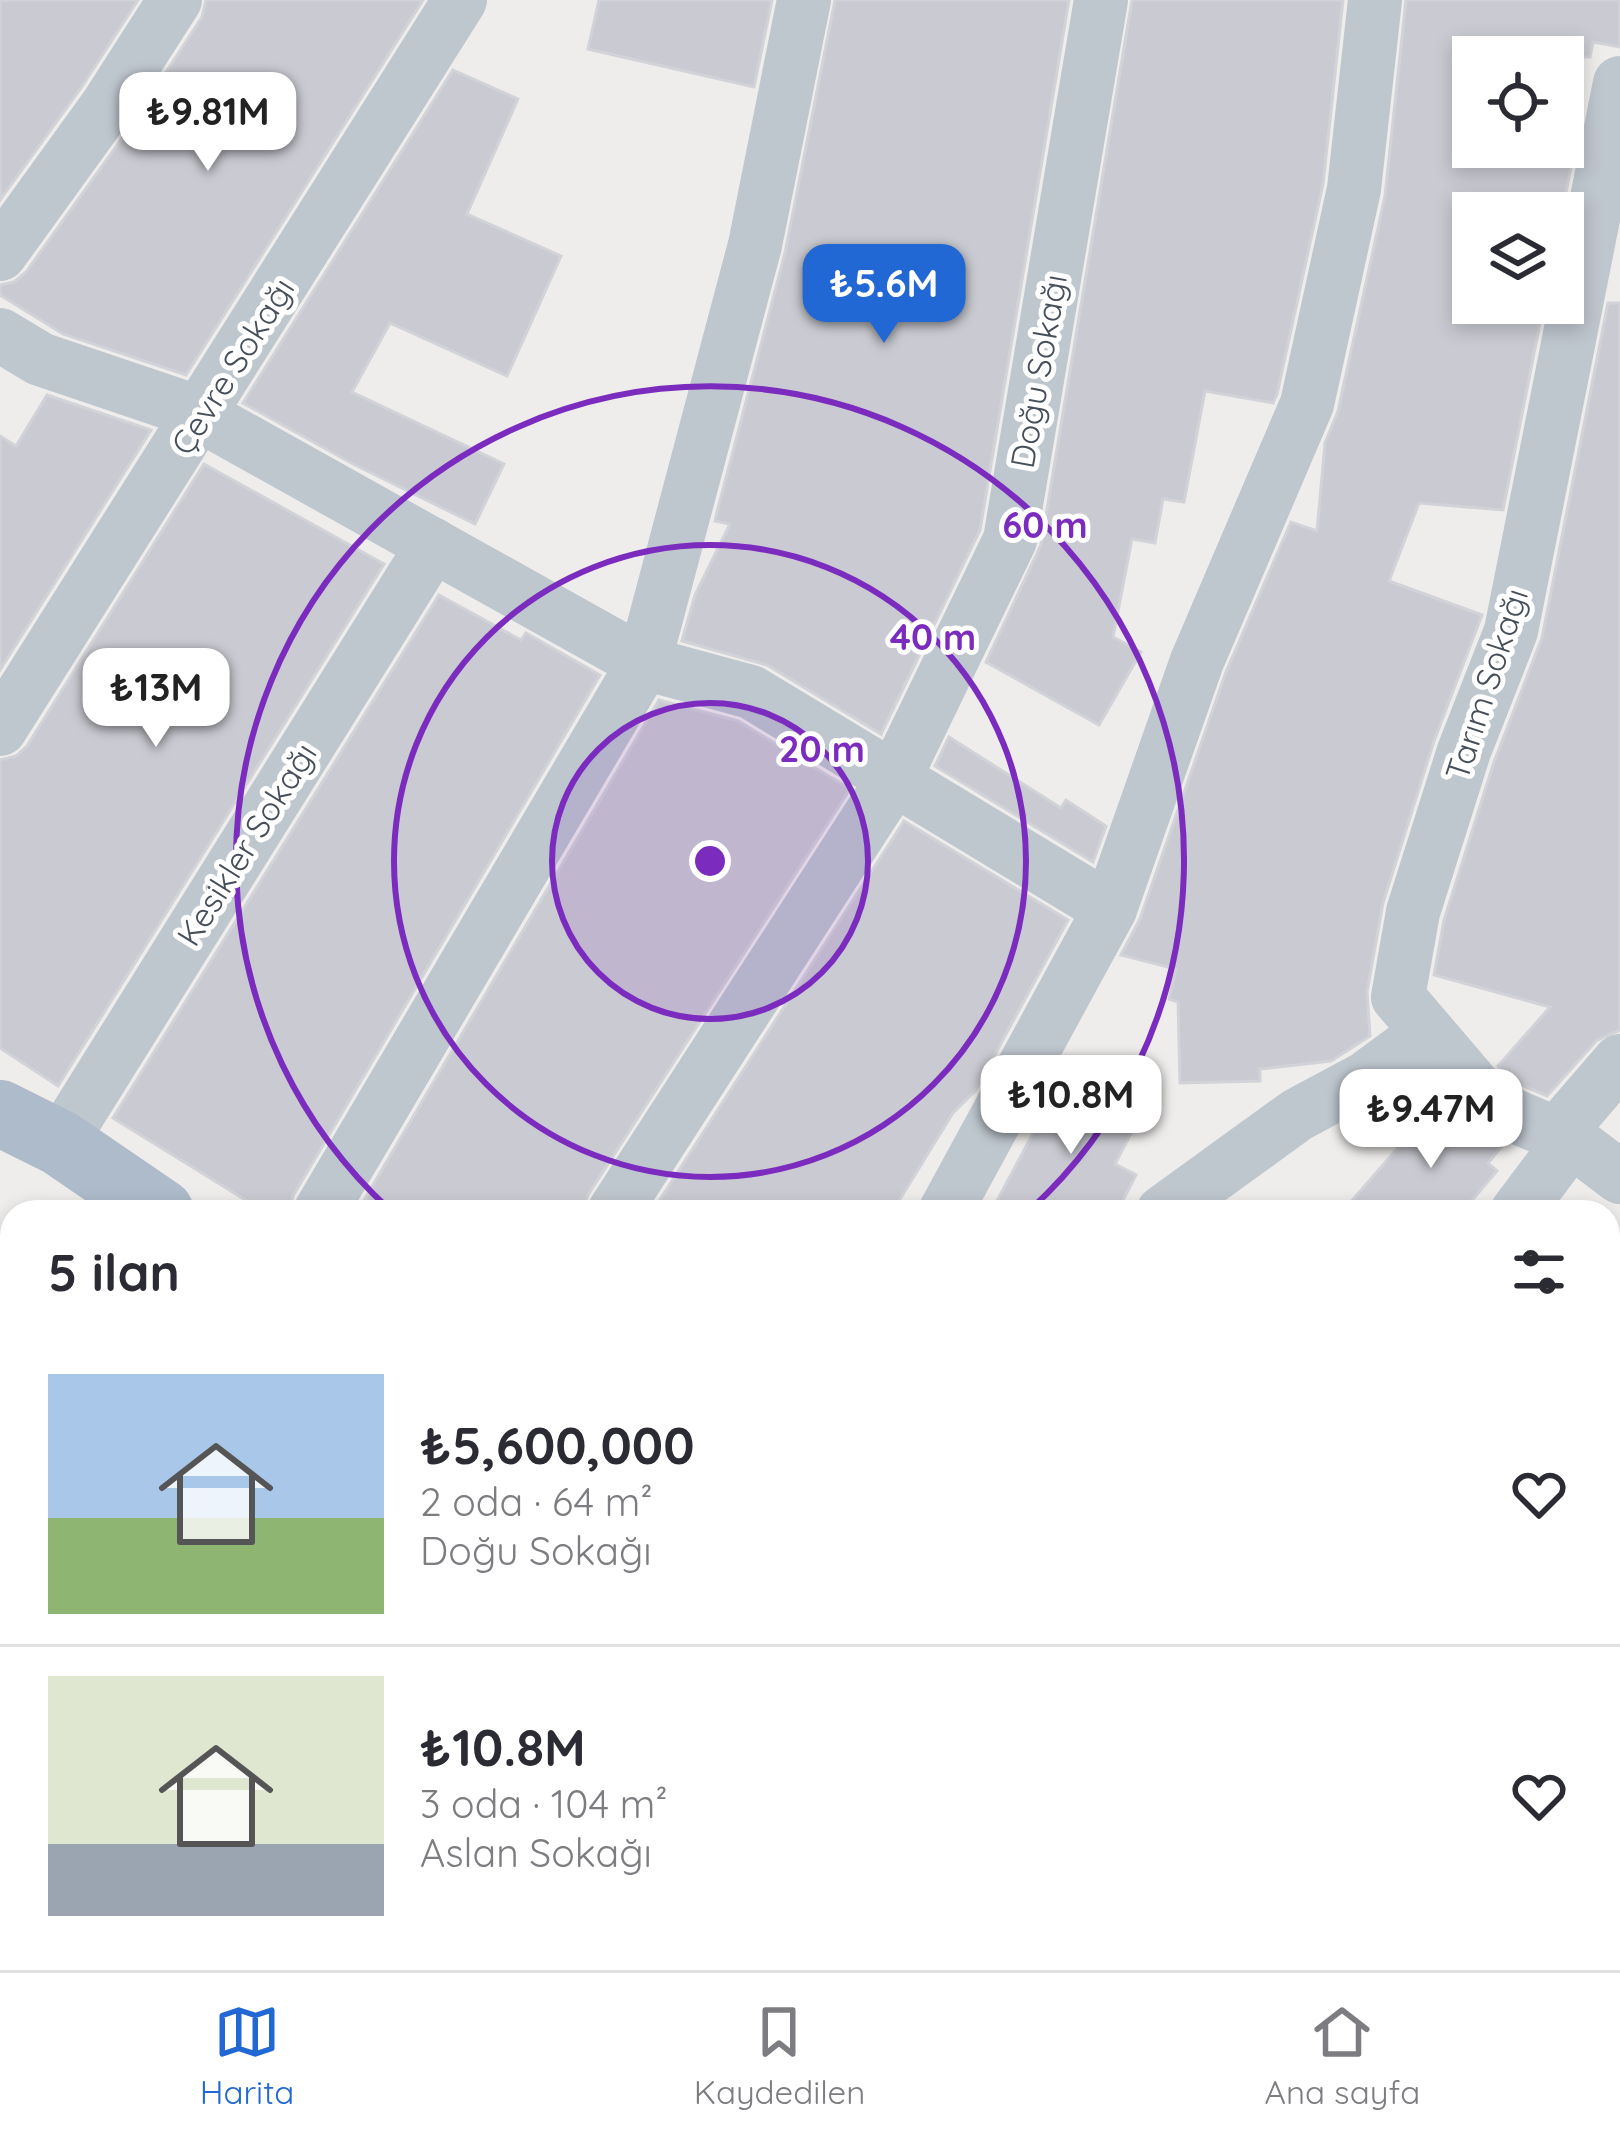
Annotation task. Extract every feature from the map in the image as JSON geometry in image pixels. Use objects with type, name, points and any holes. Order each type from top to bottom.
[{"type":"main road","points":[[0,1113],[30,1140],[78,1200]]},
{"type":"main road","points":[[30,1140],[139,1200]]},
{"type":"street","points":[[0,254],[107,106],[175,0]]},
{"type":"street","name":"Çevre Sokağı","points":[[0,729],[460,0]]},
{"type":"street","points":[[327,1200],[644,663],[754,245],[804,0]]},
{"type":"street","name":"Doğu Sokağı","points":[[622,1200],[895,778],[1010,540],[1100,0]]},
{"type":"street","points":[[952,1200],[1110,909],[1197,661],[1307,404],[1354,189],[1375,0]]},
{"type":"street","name":"Tarım Sokağı","points":[[1620,83],[1511,631],[1464,751],[1413,912],[1398,997],[1491,1106],[1564,1137],[1620,1177]]},
{"type":"street","points":[[0,335],[40,359],[201,415],[644,663],[751,692],[1110,909]]},
{"type":"street","name":"Kesikler Sokağı","points":[[30,1140],[433,545]]},
{"type":"street","points":[[1180,1200],[1298,1115],[1366,1078],[1427,1033]]},
{"type":"street","points":[[1525,1200],[1620,1061]]},
{"type":"building","points":[[0,0],[138,0],[0,200]]},
{"type":"building","points":[[206,0],[423,0],[186,375],[63,334],[0,295],[0,285],[26,272],[133,123],[202,17]]},
{"type":"building","points":[[599,0],[772,0],[754,87],[588,49]]},
{"type":"building","points":[[835,0],[1069,0],[980,530],[881,734],[767,665],[682,641],[695,595],[730,524],[715,521],[716,516],[785,253]]},
{"type":"building","points":[[1132,0],[1343,0],[1323,184],[1277,394],[1273,403],[1205,391],[1184,502],[1163,499],[1155,543],[1132,539],[1113,637],[1141,652],[1099,725],[986,662],[1041,545]]},
{"type":"building","points":[[1406,0],[1620,0],[1620,47],[1593,42],[1590,57],[1584,57],[1584,36],[1452,36],[1452,168],[1571,168],[1566,192],[1452,192],[1452,324],[1540,324],[1503,510],[1419,503],[1389,581],[1482,615],[1434,741],[1383,903],[1367,992],[1370,1036],[1331,1061],[1260,1069],[1260,1081],[1180,1083],[1178,1002],[1169,999],[1176,969],[1121,955],[1140,919],[1226,672],[1291,522],[1317,531],[1325,443],[1338,411],[1385,196]]},
{"type":"building","points":[[453,70],[518,99],[467,214],[561,256],[507,376],[390,323],[352,392],[504,464],[475,524],[243,403]]},
{"type":"building","points":[[1608,303],[1620,303],[1620,1030],[1597,1040],[1547,1096],[1510,1080],[1498,1066],[1550,1007],[1434,975],[1444,920],[1494,762],[1542,638]]},
{"type":"building","points":[[47,395],[151,430],[0,670],[0,436],[16,446]]},
{"type":"building","points":[[204,464],[384,564],[58,1086],[0,1048],[0,760],[16,756],[27,746]]},
{"type":"building","points":[[439,595],[521,640],[526,633],[600,675],[292,1200],[246,1200],[113,1118]]},
{"type":"building","points":[[659,700],[738,721],[850,789],[587,1200],[364,1200]]},
{"type":"building","points":[[949,737],[1061,808],[1066,800],[1106,826],[1093,862],[935,766]]},
{"type":"building","points":[[904,821],[1068,920],[975,1091],[953,1113],[899,1200],[660,1200]]},
{"type":"building","points":[[1055,1076],[1138,1120],[1115,1164],[1136,1175],[1123,1200],[997,1200],[1038,1124],[1031,1120]]},
{"type":"building","points":[[1429,1112],[1445,1126],[1456,1114],[1478,1134],[1503,1145],[1488,1163],[1497,1171],[1472,1200],[1352,1200]]}]
